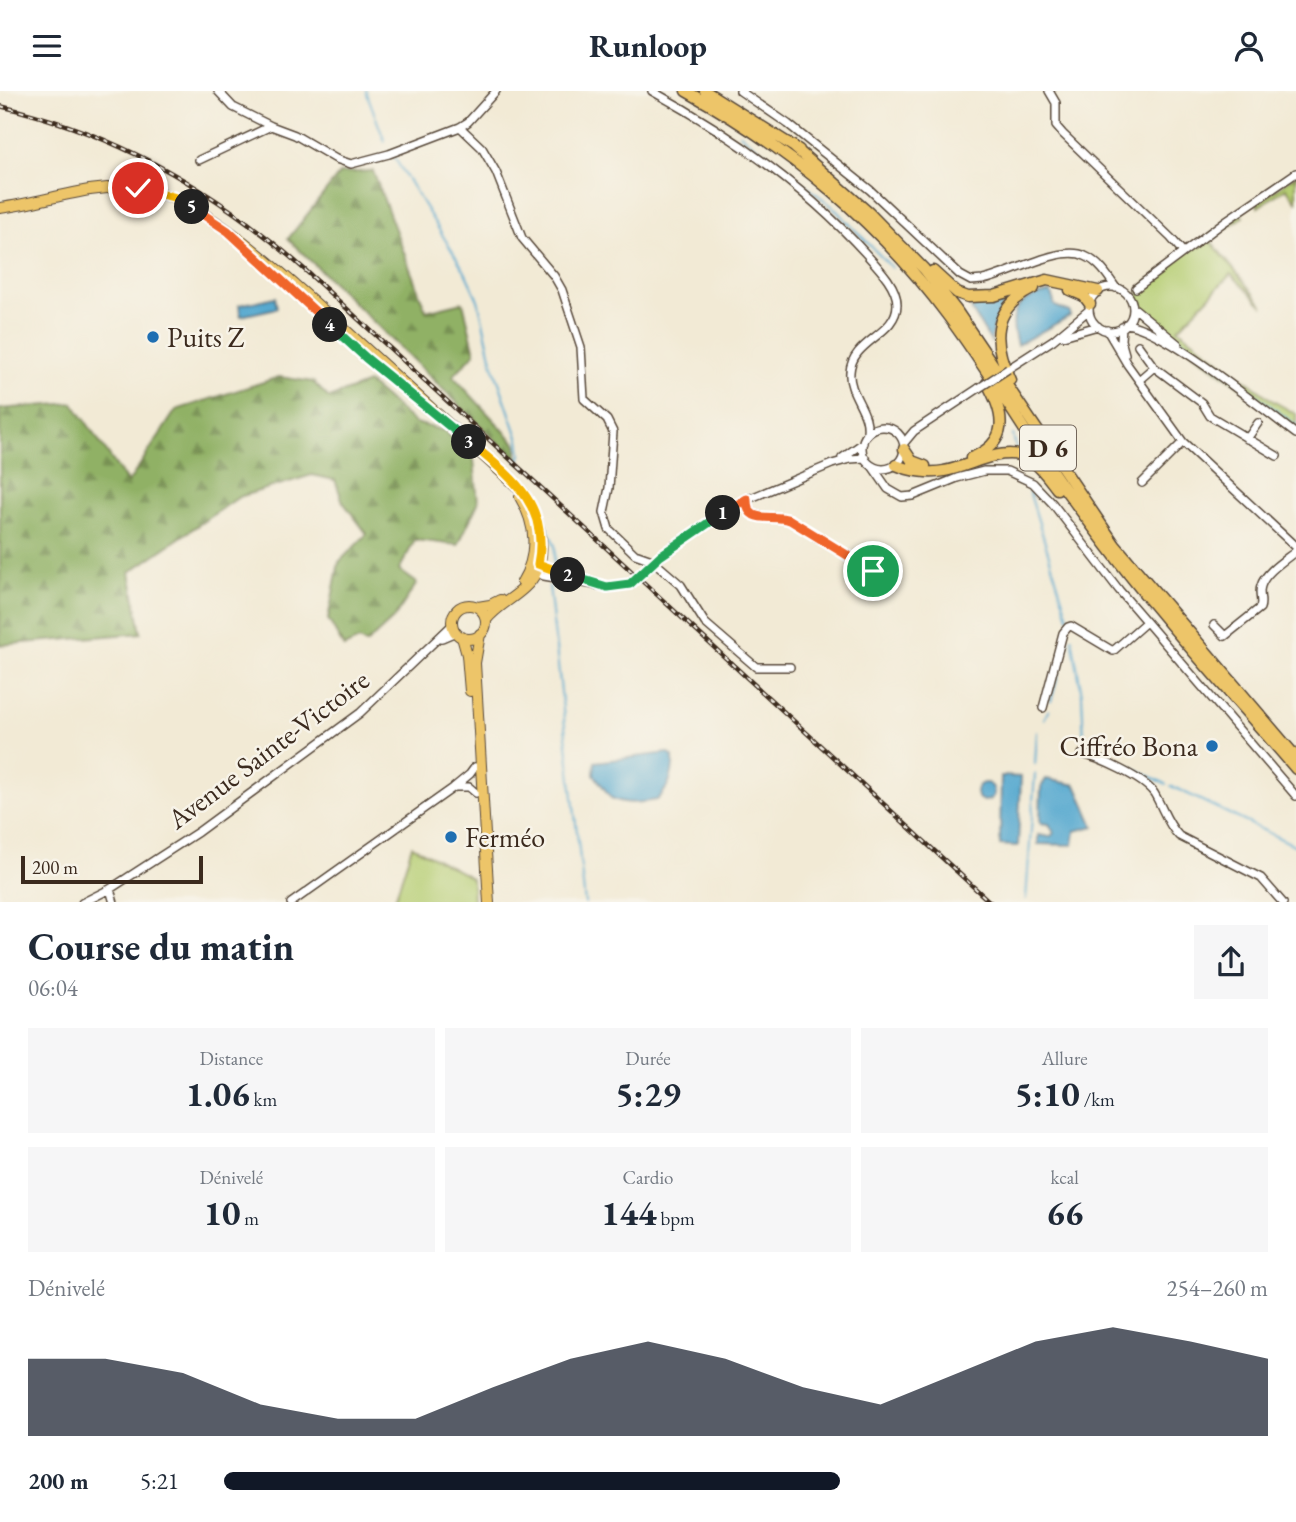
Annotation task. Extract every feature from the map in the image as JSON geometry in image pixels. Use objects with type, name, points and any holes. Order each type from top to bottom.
[{"type":"highway","name":"D 6","points":[[686,91],[730,115],[786,153],[850,207],[891,247],[949,317],[1065,489],[1110,550],[1296,769]]},
{"type":"highway","name":"D 6","points":[[705,91],[794,146],[869,212],[924,269],[970,331],[1115,544],[1296,757]]},
{"type":"highway","points":[[794,146],[872,208],[957,293],[977,298],[994,296],[1047,280],[1102,289]]},
{"type":"highway","points":[[891,247],[941,312],[981,373],[996,400],[1001,419],[998,437],[993,446],[961,461],[941,466],[921,465],[912,461],[904,446]]},
{"type":"highway","points":[[1072,482],[1011,383],[998,351],[998,336],[1000,320],[1006,309],[1016,299],[1035,288],[1063,288],[1079,293],[1089,307]]},
{"type":"highway","points":[[893,466],[936,472],[1008,454],[1021,455],[1032,461],[1174,636],[1214,674]]},
{"type":"main road","points":[[0,208],[100,187],[138,188],[182,202],[228,231],[366,358],[498,469],[528,513],[534,534],[535,567],[525,587],[501,604],[486,621],[480,634],[475,663],[489,902]]},
{"type":"main road","points":[[483,902],[470,679],[454,615],[459,608],[489,605],[509,594],[535,567]]},
{"type":"main road","points":[[478,607],[486,621]]},
{"type":"main road","points":[[457,631],[471,638],[480,634]]},
{"type":"street","points":[[219,91],[233,107],[287,131],[335,159],[351,164],[389,154],[460,127],[468,122],[496,91]]},
{"type":"street","points":[[652,91],[721,132],[800,189],[840,225],[890,283],[897,301],[893,319],[860,349],[851,365],[851,381],[868,425],[864,440],[865,458],[888,489],[897,495],[908,497],[984,471],[1007,471],[1033,483],[1046,495],[1146,622],[1296,796]]},
{"type":"street","points":[[740,91],[797,131],[870,190],[960,275],[971,281],[994,278],[1051,257],[1071,253],[1087,256],[1104,271],[1144,318],[1296,434]]},
{"type":"street","points":[[1049,91],[1056,103],[1056,126],[1171,238],[1182,252]]},
{"type":"street","points":[[199,160],[271,126]]},
{"type":"street","points":[[460,127],[484,152],[496,172],[522,238],[554,276],[570,308],[581,347],[584,399],[607,420],[613,432],[609,488],[604,512],[609,529],[635,554],[654,561],[681,585],[705,623],[756,667],[790,667]]},
{"type":"street","points":[[1102,289],[1136,288],[1182,252],[1296,173]]},
{"type":"street","points":[[832,464],[877,428],[911,427],[933,416],[1053,340],[1089,307],[1102,289],[1104,271]]},
{"type":"street","points":[[1136,288],[1130,319],[1124,325],[1123,347],[1138,379]]},
{"type":"street","points":[[1089,307],[1091,319],[1107,330],[1183,442],[1296,549],[1265,579],[1260,589],[1261,608],[1225,636],[1214,625]]},
{"type":"street","points":[[1107,330],[1124,325],[1138,325],[1156,334],[1226,382]]},
{"type":"street","points":[[1053,340],[1084,328],[1098,326]]},
{"type":"street","points":[[1138,345],[1154,367],[1202,403],[1210,416],[1277,456]]},
{"type":"street","points":[[1138,379],[1154,367]]},
{"type":"street","points":[[865,412],[872,420],[891,429],[904,446]]},
{"type":"street","points":[[888,489],[888,474],[904,446],[914,431],[933,416]]},
{"type":"street","points":[[1247,439],[1258,423]]},
{"type":"street","points":[[1142,483],[1183,442]]},
{"type":"street","points":[[535,567],[596,585],[615,588],[630,584],[654,561],[685,538],[747,499],[832,464],[865,458]]},
{"type":"street","points":[[872,466],[882,469],[893,466]]},
{"type":"street","points":[[747,499],[752,515],[758,518],[780,517],[790,520],[889,582]]},
{"type":"street","points":[[1043,708],[1063,633],[1068,627],[1071,626],[1113,651],[1146,622]]},
{"type":"street","name":"Avenue Sainte-Victoire","points":[[82,902],[110,889],[198,832],[360,713],[435,642],[457,631]]},
{"type":"street","points":[[1082,754],[1146,784],[1172,829],[1179,836],[1261,878],[1283,902]]},
{"type":"street","points":[[290,902],[453,788],[475,767]]},
{"type":"street","points":[[453,788],[469,786],[476,793]]},
{"type":"street","points":[[110,889],[112,902]]},
{"type":"street","points":[[101,894],[112,902]]},
{"type":"green space","points":[[373,171],[426,311],[463,302],[475,353],[453,376],[517,445],[517,461],[288,239],[340,173]]},
{"type":"green space","points":[[1296,175],[1296,201],[1286,188],[1258,207],[1257,203]]},
{"type":"green space","points":[[1239,214],[1243,217],[1210,240],[1264,307],[1231,274],[1178,329],[1273,401],[1296,414],[1296,428],[1187,348],[1139,307],[1138,295],[1147,282]]},
{"type":"green space","points":[[279,377],[313,382],[329,398],[368,383],[415,423],[445,431],[474,460],[478,503],[458,545],[415,540],[399,570],[417,583],[394,618],[366,644],[359,640],[344,647],[328,619],[339,562],[367,534],[343,502],[335,480],[312,475],[239,497],[130,572],[141,633],[0,645],[0,409],[73,403],[128,483],[176,410]]},
{"type":"green space","points":[[412,846],[472,878],[473,902],[394,902]]},
{"type":"water","points":[[1051,292],[1055,306],[1070,312],[1070,316],[1017,345],[1013,323],[1018,308],[1030,298]]},
{"type":"water","points":[[275,297],[277,308],[241,316],[239,305]]},
{"type":"water","points":[[1007,298],[994,325],[991,342],[971,309],[978,304]]},
{"type":"water","points":[[668,753],[673,757],[672,775],[665,791],[657,800],[633,803],[611,798],[594,774],[595,762]]},
{"type":"water","points":[[1001,776],[1021,777],[1018,846],[1000,845]]},
{"type":"water","points":[[1046,779],[1076,785],[1094,826],[1075,831],[1073,845],[1038,844],[1038,835],[1050,837],[1054,833],[1049,824],[1040,823],[1041,787]]},
{"type":"water","points":[[981,783],[989,783],[994,792],[992,799],[981,801],[976,796],[976,788]]},
{"type":"waterway","points":[[366,91],[385,142]]},
{"type":"waterway","points":[[740,134],[832,206],[892,268]]},
{"type":"waterway","points":[[394,157],[464,270],[478,300],[493,365],[519,440],[521,454],[518,463]]},
{"type":"waterway","points":[[1175,335],[1296,425]]},
{"type":"waterway","points":[[1013,435],[1016,447]]},
{"type":"waterway","points":[[515,476],[516,471]]},
{"type":"waterway","points":[[1029,491],[1068,617]]},
{"type":"waterway","points":[[546,524],[555,546],[554,564]]},
{"type":"waterway","points":[[549,586],[585,902]]},
{"type":"waterway","points":[[1072,638],[1082,695],[1084,741],[1093,750]]},
{"type":"waterway","points":[[1051,701],[1068,640]]},
{"type":"waterway","points":[[1044,719],[1049,710]]},
{"type":"waterway","points":[[1035,764],[1037,732]]},
{"type":"waterway","points":[[1101,753],[1166,784]]},
{"type":"waterway","points":[[1026,899],[1035,774]]},
{"type":"waterway","points":[[1171,786],[1296,846]]},
{"type":"railway","points":[[0,106],[84,132],[124,149],[200,190],[270,240],[990,902]]},
{"type":"place","name":"Puits Z","points":[[153,337]]},
{"type":"place","name":"Ciffréo Bona","points":[[1212,746]]},
{"type":"place","name":"Ferméo","points":[[451,837]]},
{"type":"route","points":[[138,188],[173,197],[228,231],[366,358],[477,449],[522,491],[533,506],[538,519],[541,547],[538,564],[596,585],[622,587],[639,578],[669,549],[747,499],[752,515],[758,518],[780,517],[799,524],[873,571]]}]
